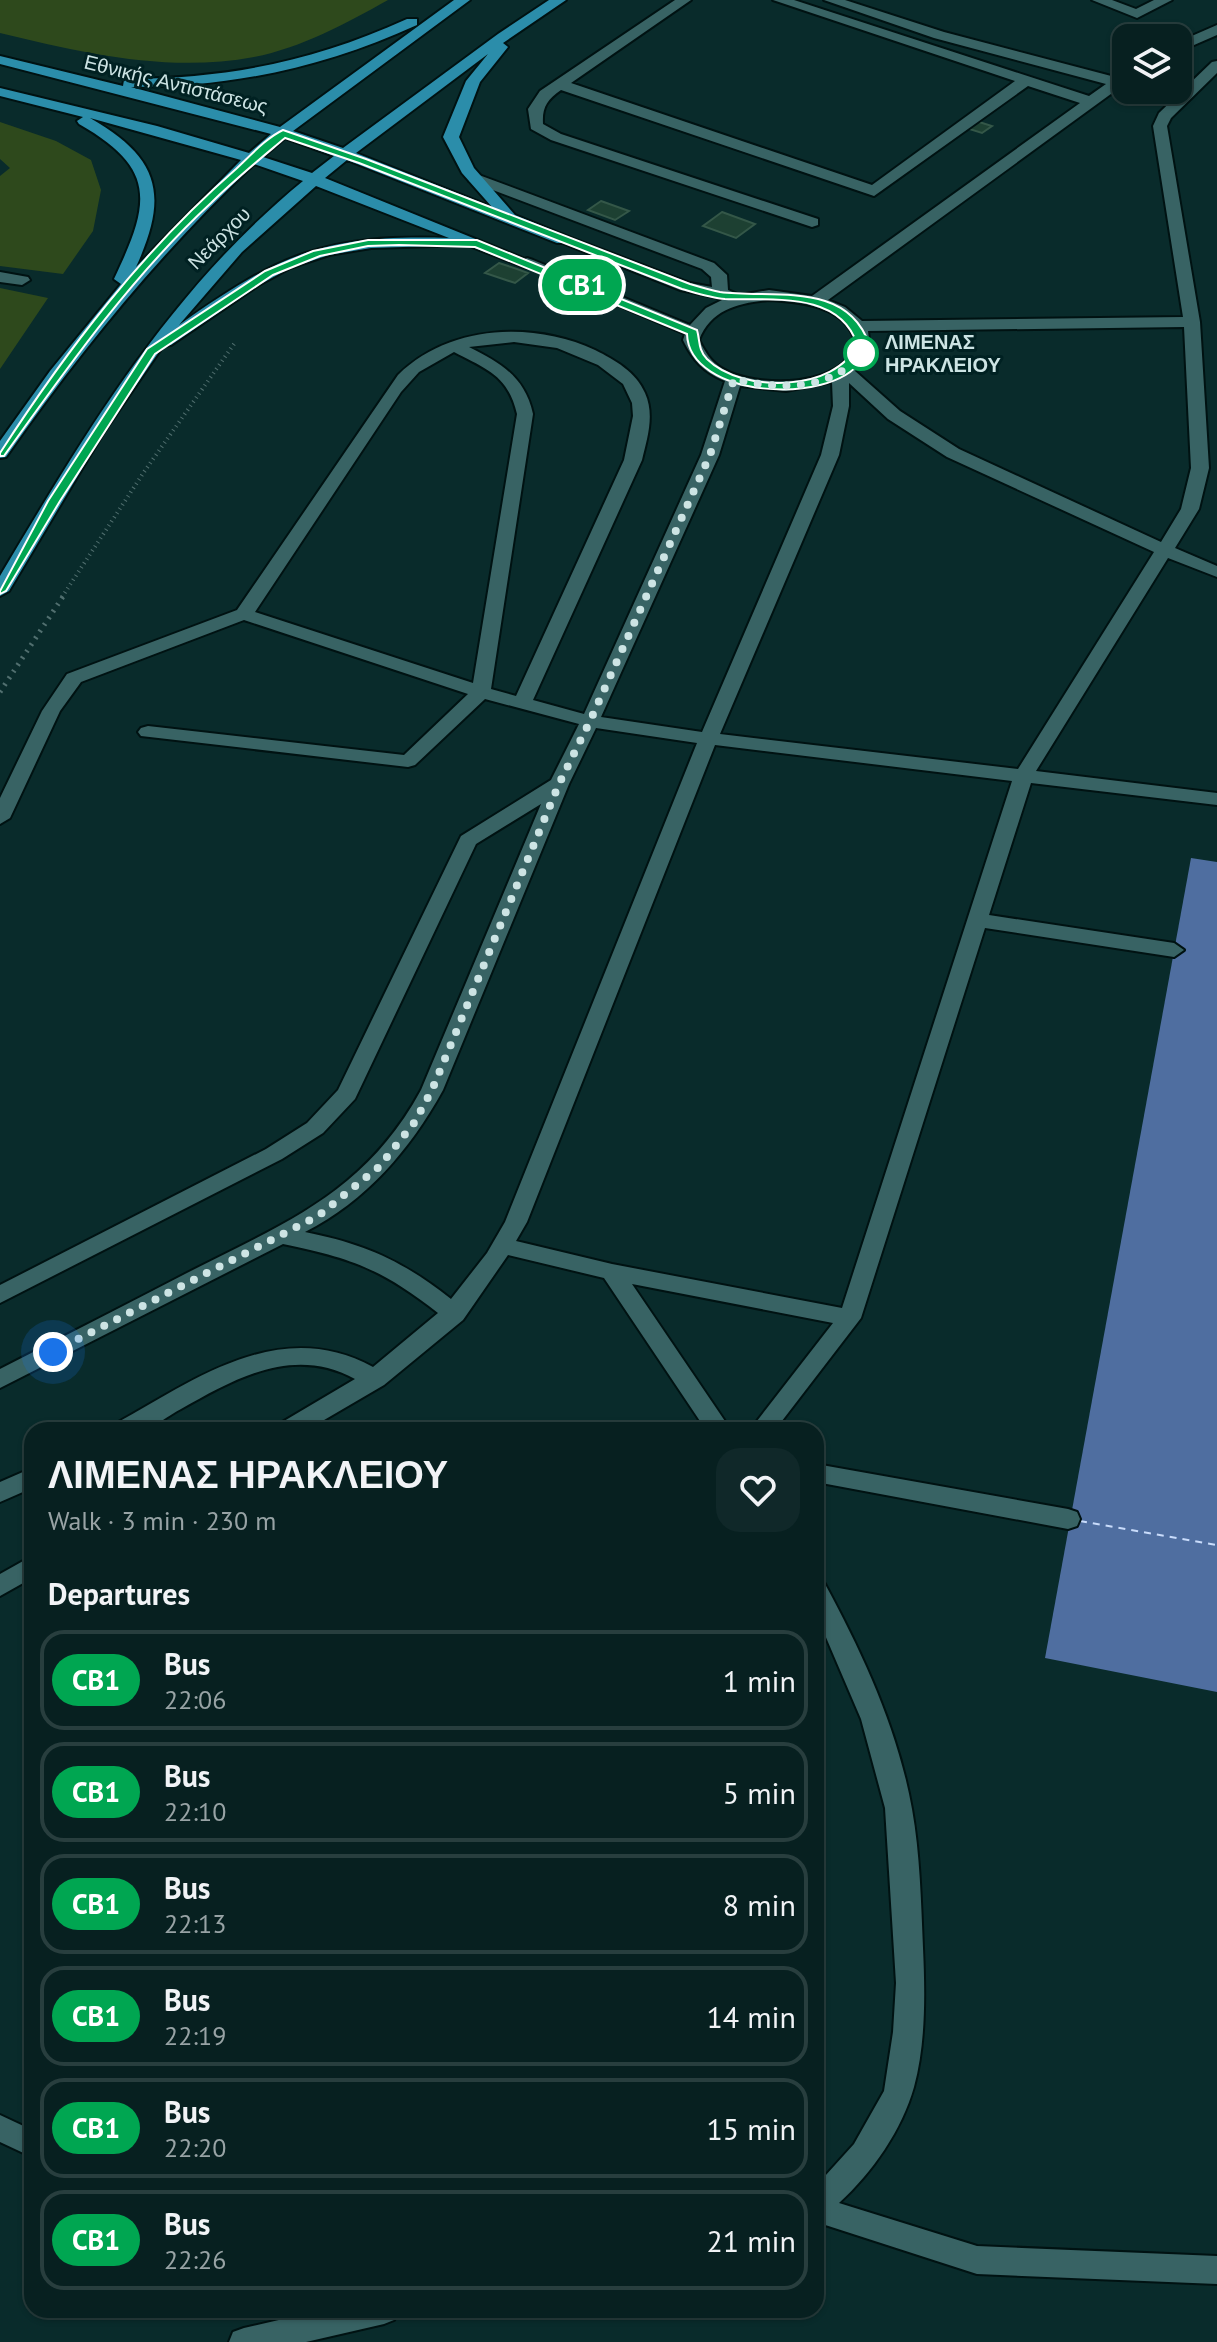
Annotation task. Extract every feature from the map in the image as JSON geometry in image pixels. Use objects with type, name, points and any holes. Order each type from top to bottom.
[{"type":"main road","points":[[87,82],[174,82],[280,71],[347,51],[462,0]]},
{"type":"main road","name":"Νεάρχου","points":[[0,453],[107,310],[167,241],[283,133],[462,0]]},
{"type":"main road","name":"Νεάρχου","points":[[0,591],[54,501],[151,352],[216,270],[252,233],[314,179],[440,79],[559,0]]},
{"type":"main road","points":[[514,221],[474,178],[458,156],[451,137],[473,81],[486,62],[524,24]]},
{"type":"main road","name":"Εθνικής Αντιστάσεως","points":[[0,60],[283,133],[345,154],[563,240]]},
{"type":"main road","points":[[0,92],[152,129],[314,179],[527,263]]},
{"type":"main road","points":[[51,104],[120,141],[134,154],[144,172],[149,204],[146,227],[107,310]]},
{"type":"main road","points":[[151,352],[269,273],[309,255],[368,243],[477,244]]},
{"type":"street","points":[[684,0],[558,84],[538,101],[534,121],[542,131],[812,222]]},
{"type":"street","points":[[780,0],[1089,101]]},
{"type":"street","points":[[831,0],[939,35],[1112,77]]},
{"type":"street","points":[[1099,0],[1137,14],[1165,0]]},
{"type":"street","points":[[1192,42],[1214,32]]},
{"type":"street","points":[[768,1422],[850,1318],[1023,776],[1190,509],[1208,468],[1192,322],[1160,126],[1164,116],[1217,65]]},
{"type":"street","points":[[558,84],[874,191],[1026,80]]},
{"type":"street","points":[[816,301],[1112,85]]},
{"type":"street","points":[[474,178],[708,266],[719,275],[720,295]]},
{"type":"street","points":[[563,240],[686,287],[720,295],[786,296],[816,301],[841,311],[857,326],[862,335],[861,353],[842,372],[789,386],[761,385],[734,379],[712,369],[697,355],[691,340],[693,332],[709,312],[754,297]]},
{"type":"street","points":[[527,263],[693,332]]},
{"type":"street","points":[[0,277],[22,280]]},
{"type":"street","points":[[857,326],[1192,322]]},
{"type":"street","points":[[0,818],[51,711],[74,678],[244,614],[403,380],[422,361],[454,346],[502,337],[537,339],[576,348],[628,377],[637,389],[642,405],[640,435],[633,460],[522,704]]},
{"type":"street","points":[[148,732],[408,761],[481,692],[525,414],[520,390],[511,378],[454,346]]},
{"type":"street","points":[[842,372],[894,415],[953,453],[1217,572]]},
{"type":"street","points":[[301,1422],[407,1358],[455,1314],[504,1246],[708,740],[830,455],[841,406],[842,372]]},
{"type":"street","points":[[0,1379],[283,1236],[350,1193],[379,1167],[414,1123],[450,1049],[559,784],[710,455],[734,379]]},
{"type":"street","points":[[244,614],[481,692],[590,721],[708,740],[1217,799]]},
{"type":"street","points":[[0,1295],[274,1154],[315,1128],[347,1094],[468,840],[559,784]]},
{"type":"street","points":[[976,920],[1174,950]]},
{"type":"street","points":[[283,1236],[344,1249],[376,1260],[399,1272],[455,1314]]},
{"type":"street","points":[[504,1246],[612,1272],[850,1318]]},
{"type":"street","points":[[612,1272],[714,1422]]},
{"type":"street","points":[[138,1422],[221,1379],[282,1355],[302,1354],[336,1359],[376,1379]]},
{"type":"street","points":[[824,1474],[1068,1519]]},
{"type":"street","points":[[0,1493],[24,1481]]},
{"type":"street","points":[[0,1586],[24,1571]]},
{"type":"street","points":[[824,1605],[839,1631],[878,1732],[898,1803],[908,1917],[909,1989],[899,2089],[872,2143],[824,2198]]},
{"type":"street","points":[[0,2128],[24,2140]]},
{"type":"street","points":[[824,2212],[977,2260],[1217,2270]]},
{"type":"street","points":[[244,2342],[349,2318]]},
{"type":"path","points":[[0,692],[144,472],[234,344]]},
{"type":"green space","points":[[0,0],[388,0],[340,26],[289,48],[254,57],[190,63],[94,54],[0,33]]},
{"type":"green space","points":[[0,122],[56,141],[91,160],[101,190],[93,231],[63,274],[0,266],[0,176],[10,168],[0,159]]},
{"type":"green space","points":[[0,288],[48,298],[0,369]]},
{"type":"water","points":[[1191,858],[1217,862],[1217,1692],[1045,1658]]},
{"type":"building","points":[[976,121],[992,126],[982,133],[966,128]]},
{"type":"building","points":[[601,201],[629,211],[615,220],[588,210]]},
{"type":"building","points":[[722,212],[755,224],[736,238],[703,226]]},
{"type":"building","points":[[499,263],[528,273],[515,283],[485,273]]},
{"type":"ferry route","points":[[1080,1521],[1217,1545]]},
{"type":"bus line","name":"CB1","points":[[0,453],[73,352],[158,251],[206,201],[283,133],[686,287],[720,295],[786,296],[816,301],[841,311],[862,335],[861,353],[840,373],[803,384],[761,385],[721,374],[703,362],[693,348],[693,332],[477,244],[399,241],[368,243],[317,253],[269,273],[151,352],[95,436],[0,591]]},
{"type":"place","name":"ΛΙΜΕΝΑΣ ΗΡΑΚΛΕΙΟΥ","points":[[861,353]]},
{"type":"route","points":[[53,1352],[318,1216],[350,1193],[398,1145],[414,1123],[444,1063],[559,784],[710,455],[734,379],[761,385],[803,384],[840,373],[861,353]]}]
